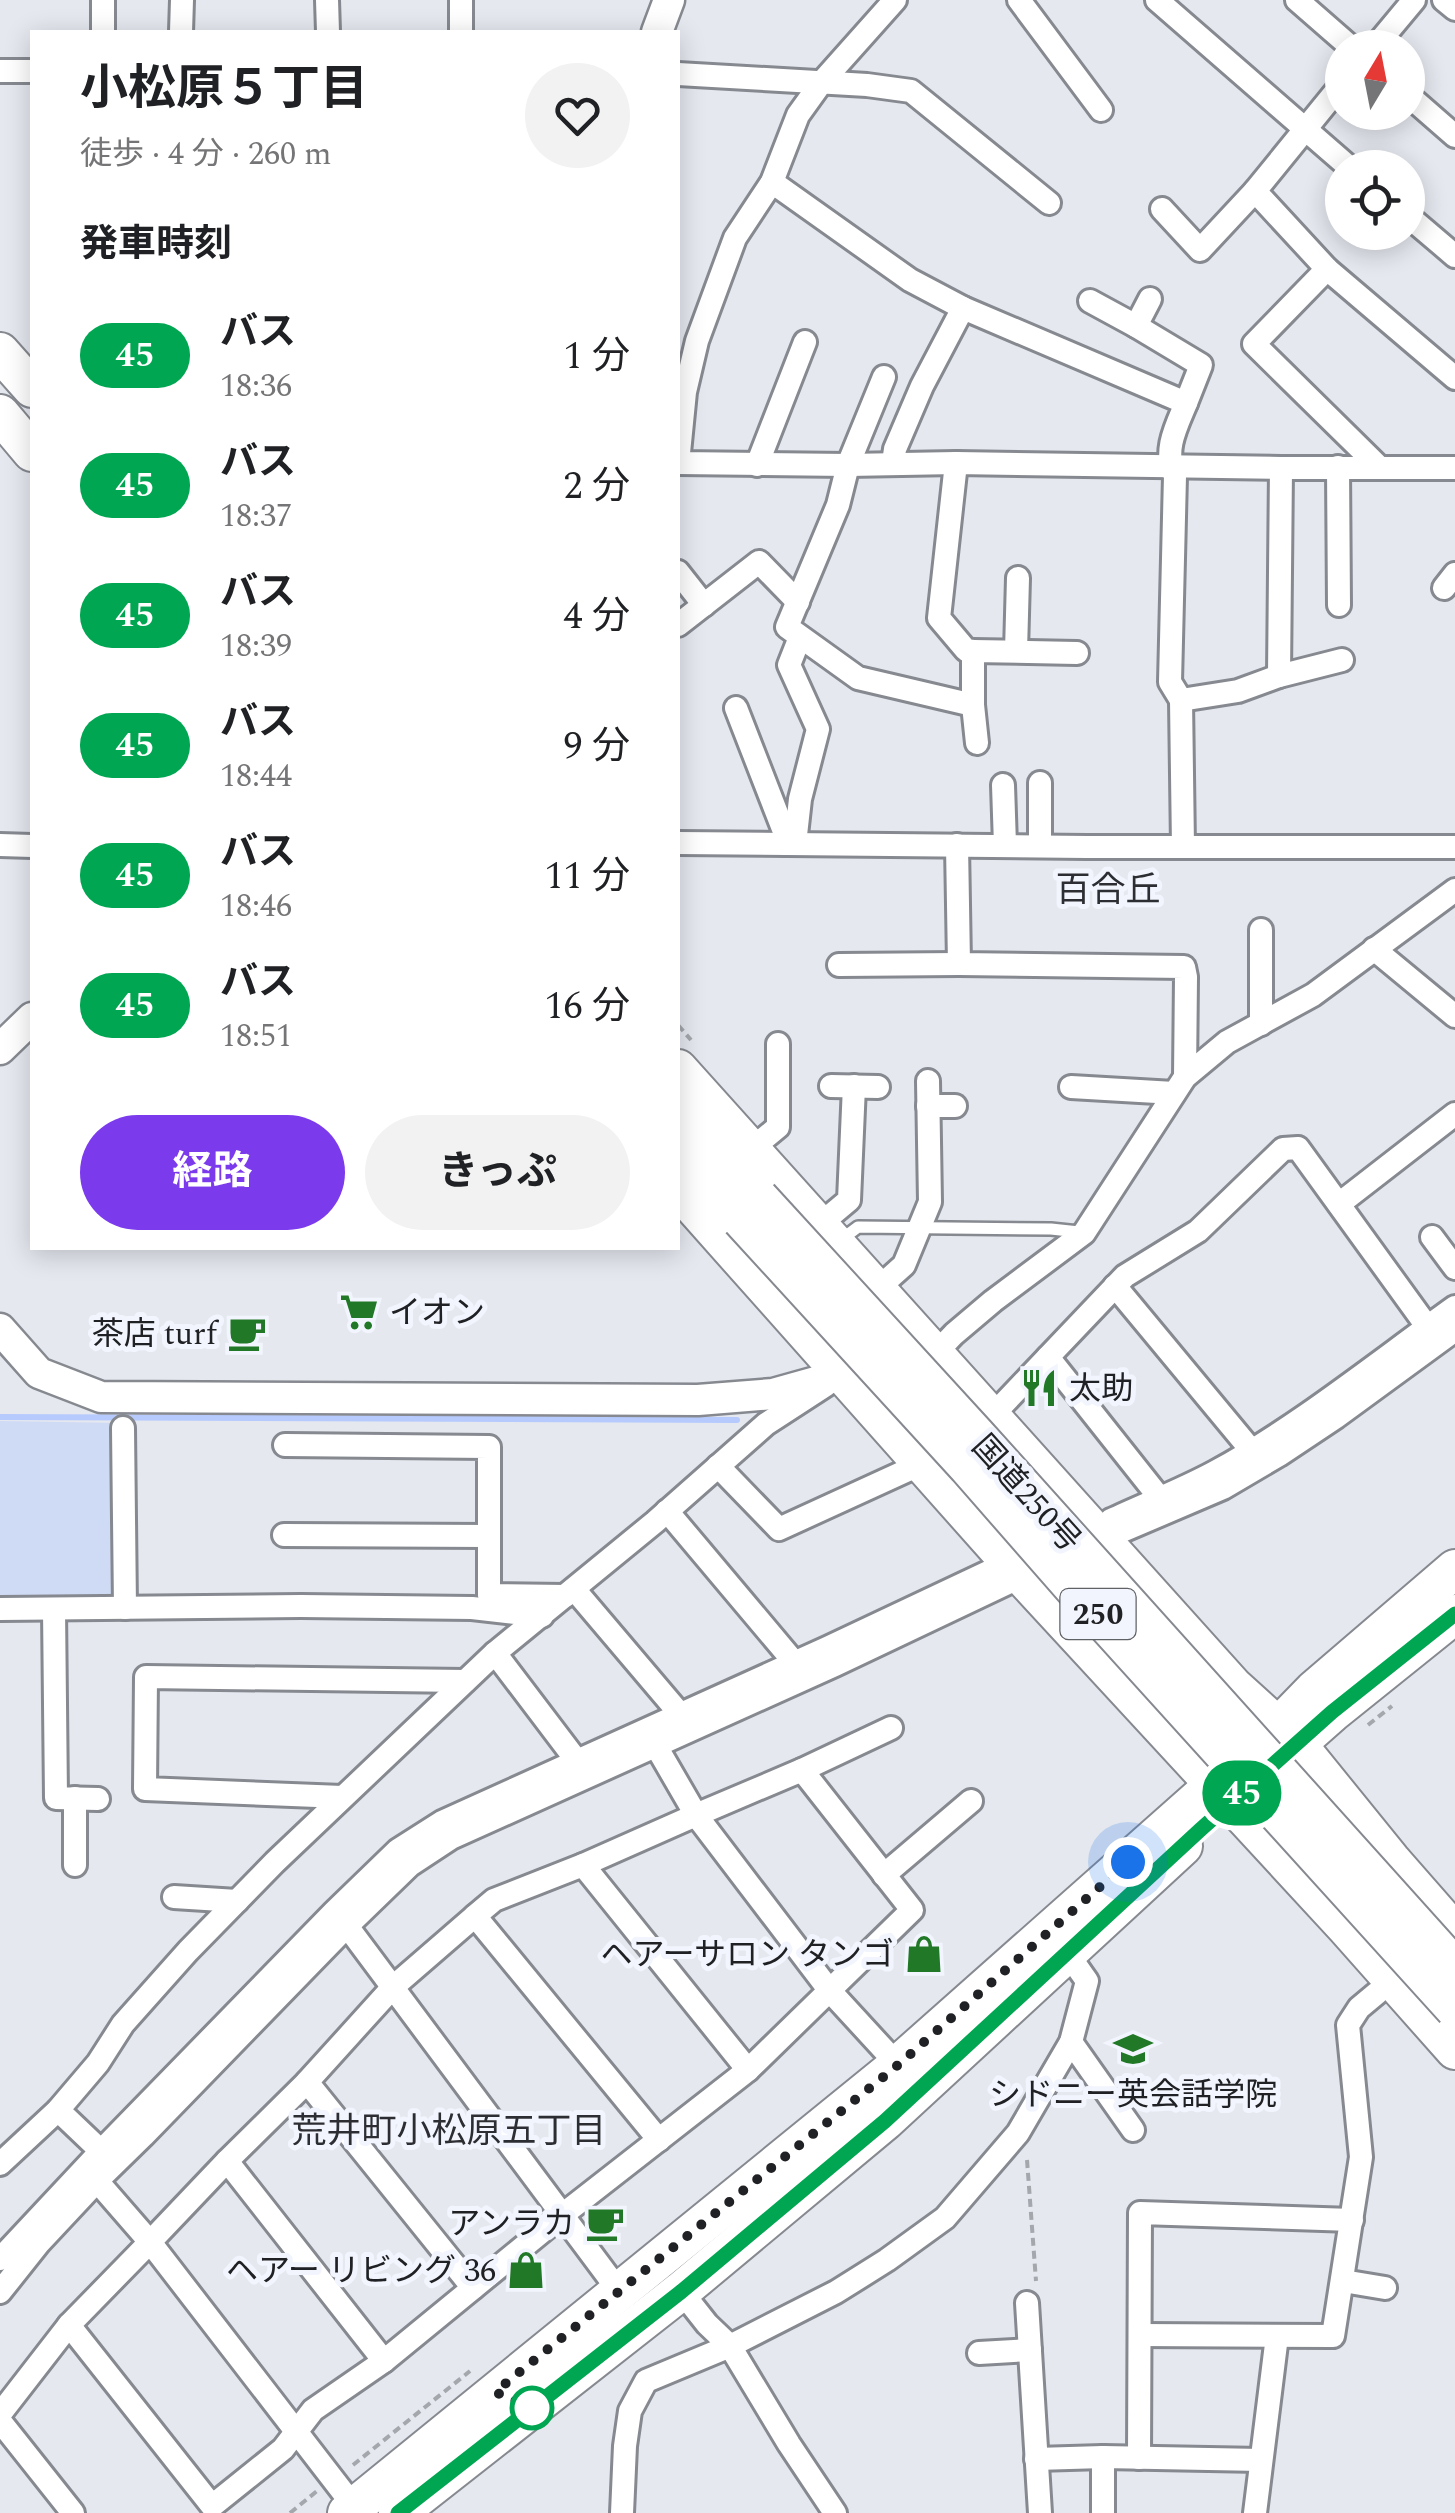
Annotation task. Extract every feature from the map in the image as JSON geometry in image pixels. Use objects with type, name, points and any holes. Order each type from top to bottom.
[{"type":"main road","points":[[0,352],[30,386]]},
{"type":"main road","points":[[0,414],[20,451]]},
{"type":"main road","name":"250","points":[[680,1071],[1233,1686],[1322,1774],[1455,1933]]},
{"type":"main road","name":"国道250号","points":[[680,1112],[750,1209],[968,1467],[1455,2008]]},
{"type":"main road","name":"国道250号","points":[[680,1152],[750,1209],[976,1435],[1455,1968]]},
{"type":"main road","name":"250","points":[[680,1191],[920,1464],[1346,1926],[1455,2050]]},
{"type":"main road","points":[[1287,1736],[1314,1690],[1455,1569]]},
{"type":"main road","points":[[353,2511],[898,2065],[1287,1736],[1332,1712],[1455,1614]]},
{"type":"main road","points":[[1322,1774],[1359,1803],[1455,1908]]},
{"type":"main road","points":[[398,2513],[682,2291],[885,2121],[1068,1954],[1222,1794]]},
{"type":"main road","points":[[1258,1832],[1307,1910],[1455,2078]]},
{"type":"street","points":[[102,0],[102,30]]},
{"type":"street","points":[[182,0],[182,30]]},
{"type":"street","points":[[327,0],[328,30]]},
{"type":"street","points":[[460,0],[461,30]]},
{"type":"street","points":[[658,30],[669,0]]},
{"type":"street","points":[[680,436],[697,340],[735,238],[802,134],[798,115],[821,82],[895,0]]},
{"type":"street","points":[[1019,0],[1101,110]]},
{"type":"street","points":[[1157,0],[1329,150]]},
{"type":"street","points":[[1297,0],[1331,30]]},
{"type":"street","points":[[1389,30],[1414,0]]},
{"type":"street","points":[[1444,0],[1455,10]]},
{"type":"street","points":[[0,72],[30,72]]},
{"type":"street","points":[[680,74],[911,91],[1049,203]]},
{"type":"street","points":[[1162,210],[1200,250],[1255,191],[1325,105]]},
{"type":"street","points":[[1425,110],[1455,136]]},
{"type":"street","points":[[772,182],[910,280],[964,308],[1186,403]]},
{"type":"street","points":[[1255,191],[1327,269],[1455,378]]},
{"type":"street","points":[[1425,230],[1455,256]]},
{"type":"street","points":[[1327,269],[1254,344],[1378,467]]},
{"type":"street","points":[[1136,326],[1150,299]]},
{"type":"street","points":[[1090,301],[1201,365],[1170,445],[1170,466],[1175,476],[1170,682],[1181,700],[1183,847]]},
{"type":"street","points":[[894,463],[895,449],[922,386],[964,308]]},
{"type":"street","points":[[757,465],[805,342]]},
{"type":"street","points":[[884,376],[848,466],[838,505],[787,627],[858,678],[973,705]]},
{"type":"street","points":[[680,463],[1455,468]]},
{"type":"street","points":[[956,463],[939,618],[966,650],[1077,654]]},
{"type":"street","points":[[1338,467],[1340,605]]},
{"type":"street","points":[[1279,676],[1281,468]]},
{"type":"street","points":[[680,623],[759,562],[798,602]]},
{"type":"street","points":[[680,575],[704,605]]},
{"type":"street","points":[[1016,651],[1018,578]]},
{"type":"street","points":[[790,844],[818,729],[789,665],[800,637]]},
{"type":"street","points":[[973,651],[978,743]]},
{"type":"street","points":[[1181,700],[1238,691],[1342,660]]},
{"type":"street","points":[[736,708],[790,844]]},
{"type":"street","points":[[1040,783],[1040,845]]},
{"type":"street","points":[[1003,785],[1005,846]]},
{"type":"street","points":[[680,843],[1455,847]]},
{"type":"street","points":[[0,845],[30,846]]},
{"type":"street","points":[[957,846],[959,964]]},
{"type":"street","points":[[934,1354],[993,1301],[1084,1233],[1180,1085],[1227,1042],[1312,995],[1455,890]]},
{"type":"street","points":[[1261,1024],[1262,930]]},
{"type":"street","points":[[1374,949],[1455,1016]]},
{"type":"street","points":[[839,965],[1184,967],[1180,1085]]},
{"type":"street","points":[[0,1049],[30,1020]]},
{"type":"street","points":[[750,1150],[778,1127],[778,1044]]},
{"type":"street","points":[[876,1290],[904,1265],[930,1202],[928,1080]]},
{"type":"street","points":[[1071,1087],[1180,1085]]},
{"type":"street","points":[[826,1235],[850,1200],[842,1086],[878,1086]]},
{"type":"street","points":[[928,1106],[955,1106]]},
{"type":"street","points":[[1339,1204],[1455,1114]]},
{"type":"street","points":[[990,1418],[1125,1276],[1198,1231],[1282,1150],[1298,1148],[1440,1333]]},
{"type":"street","points":[[1432,1237],[1455,1268]]},
{"type":"street","points":[[1115,1286],[1251,1450]]},
{"type":"street","points":[[0,2292],[97,2181],[410,1865],[451,1838],[680,1714],[1096,1535],[1222,1488],[1336,1417],[1440,1333],[1455,1307]]},
{"type":"street","points":[[0,1330],[40,1373],[100,1396],[698,1400],[773,1394],[841,1375]]},
{"type":"street","points":[[1096,1535],[1159,1497],[1214,1472],[1440,1333]]},
{"type":"street","points":[[1048,1357],[1159,1497]]},
{"type":"street","points":[[0,2164],[58,2110],[98,2063],[122,2024],[236,1901],[465,1681],[766,1424],[841,1375]]},
{"type":"street","points":[[124,1428],[125,1608]]},
{"type":"street","points":[[285,1445],[489,1447],[489,1594],[570,1593],[680,1714]]},
{"type":"street","points":[[718,1466],[779,1529],[920,1464]]},
{"type":"street","points":[[668,1511],[794,1662]]},
{"type":"street","points":[[284,1535],[489,1536]]},
{"type":"street","points":[[0,2259],[248,1998],[398,1850],[442,1822],[656,1746],[834,1666],[1015,1569]]},
{"type":"street","points":[[0,1610],[301,1606],[472,1608],[542,1616]]},
{"type":"street","points":[[54,1609],[56,1798],[87,1799],[75,1865]]},
{"type":"street","points":[[495,1653],[583,1769]]},
{"type":"street","points":[[342,1798],[146,1789],[146,1677],[465,1681]]},
{"type":"street","points":[[74,2513],[0,2418],[70,2325],[307,2082],[393,1987],[494,1900],[583,1866],[891,1728]]},
{"type":"street","points":[[656,1746],[696,1816],[830,1990],[898,2065]]},
{"type":"street","points":[[70,2325],[212,2506],[283,2450],[313,2410],[384,2362],[748,2070],[912,1910],[802,1770]]},
{"type":"street","points":[[884,1874],[971,1801]]},
{"type":"street","points":[[583,1866],[748,2070]]},
{"type":"street","points":[[174,1897],[236,1901]]},
{"type":"street","points":[[475,1916],[659,2140]]},
{"type":"street","points":[[347,1926],[619,2291]]},
{"type":"street","points":[[622,2513],[630,2410],[646,2381],[730,2346],[836,2292],[887,2260],[945,2218],[1018,2133],[1071,2042],[1087,1981],[1068,1954]]},
{"type":"street","points":[[1140,2335],[1333,2336],[1361,2157],[1348,2025],[1359,2008],[1378,1992]]},
{"type":"street","points":[[1071,2042],[1133,2130]]},
{"type":"street","points":[[307,2082],[474,2288]]},
{"type":"street","points":[[58,2110],[101,2151]]},
{"type":"street","points":[[227,2161],[384,2362]]},
{"type":"street","points":[[97,2181],[150,2242],[298,2432],[353,2511]]},
{"type":"street","points":[[1140,2458],[1140,2213],[1352,2220]]},
{"type":"street","points":[[1343,2281],[1385,2288]]},
{"type":"street","points":[[682,2291],[730,2346],[835,2513]]},
{"type":"street","points":[[1027,2303],[1040,2513]]},
{"type":"street","points":[[1256,2513],[1278,2336]]},
{"type":"street","points":[[979,2353],[1030,2350]]},
{"type":"street","points":[[1102,2513],[1103,2457]]},
{"type":"street","points":[[1036,2459],[1261,2460]]},
{"type":"lane","points":[[826,1235],[858,1226],[1084,1233]]},
{"type":"path","points":[[1018,2133],[1026,2147],[1037,2291],[1027,2303]]},
{"type":"shaded area","points":[[0,1421],[120,1423],[118,1603],[0,1602]]},
{"type":"waterway","points":[[0,1417],[737,1420]]},
{"type":"bus line","name":"45","points":[[398,2513],[682,2291],[885,2121],[1332,1712],[1455,1614]]},
{"type":"place","name":"イオン","points":[[359,1312]]},
{"type":"place","name":"茶店 turf","points":[[247,1333]]},
{"type":"place","name":"太助","points":[[1039,1388]]},
{"type":"place","name":"ヘアーサロン タンゴ","points":[[924,1954]]},
{"type":"place","name":"シドニー英会話学院","points":[[1133,2049]]},
{"type":"place","name":"アンラカ","points":[[605,2223]]},
{"type":"place","name":"ヘアー リビング 36","points":[[526,2270]]},
{"type":"district","name":"百合丘","points":[[1108,889]]},
{"type":"district","name":"荒井町小松原五丁目","points":[[449,2130]]},
{"type":"route","points":[[532,2408],[495,2392],[898,2065],[1128,1862]]}]
